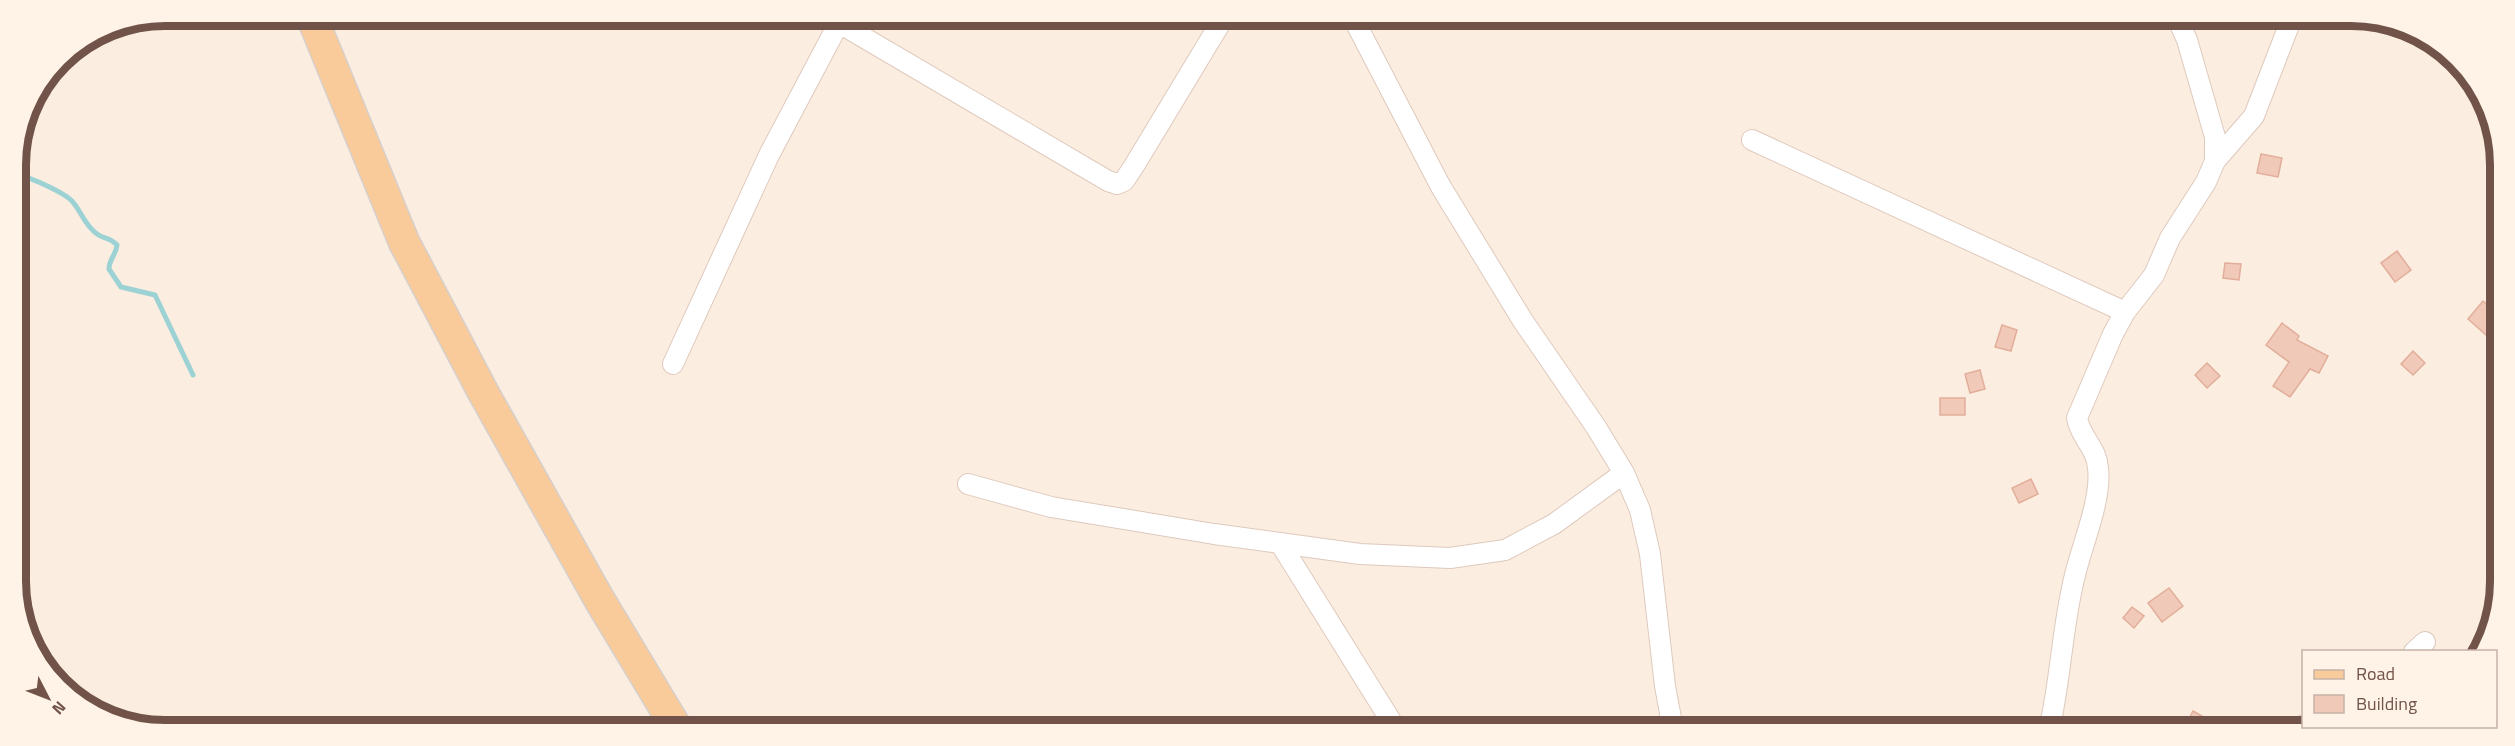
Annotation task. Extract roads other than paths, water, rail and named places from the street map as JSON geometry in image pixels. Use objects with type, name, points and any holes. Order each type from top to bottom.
[{"type":"main road","points":[[316,26],[404,242],[495,413],[599,599],[672,720]]},
{"type":"street","points":[[673,364],[769,155],[837,26]]},
{"type":"street","points":[[850,26],[1108,181],[1117,184],[1124,181],[1134,166],[1219,26]]},
{"type":"street","points":[[1357,26],[1441,187],[1523,321],[1596,427],[1623,473],[1640,510],[1650,554],[1671,720]]},
{"type":"street","points":[[2181,26],[2216,137],[2215,162]]},
{"type":"street","points":[[2050,720],[2064,626],[2075,575],[2089,532],[2099,468],[2094,452],[2079,429],[2078,418],[2098,367],[2125,312],[2154,275],[2170,238],[2206,182],[2215,162],[2254,116],[2289,26]]},
{"type":"street","points":[[1752,140],[2125,312]]},
{"type":"street","points":[[968,484],[1051,507],[1280,543],[1360,554],[1450,558],[1505,550],[1554,524],[1623,473]]},
{"type":"street","points":[[1280,543],[1390,720]]},
{"type":"waterway","points":[[26,178],[67,197],[93,230],[117,245],[109,269],[121,287],[155,295],[193,375]]}]
